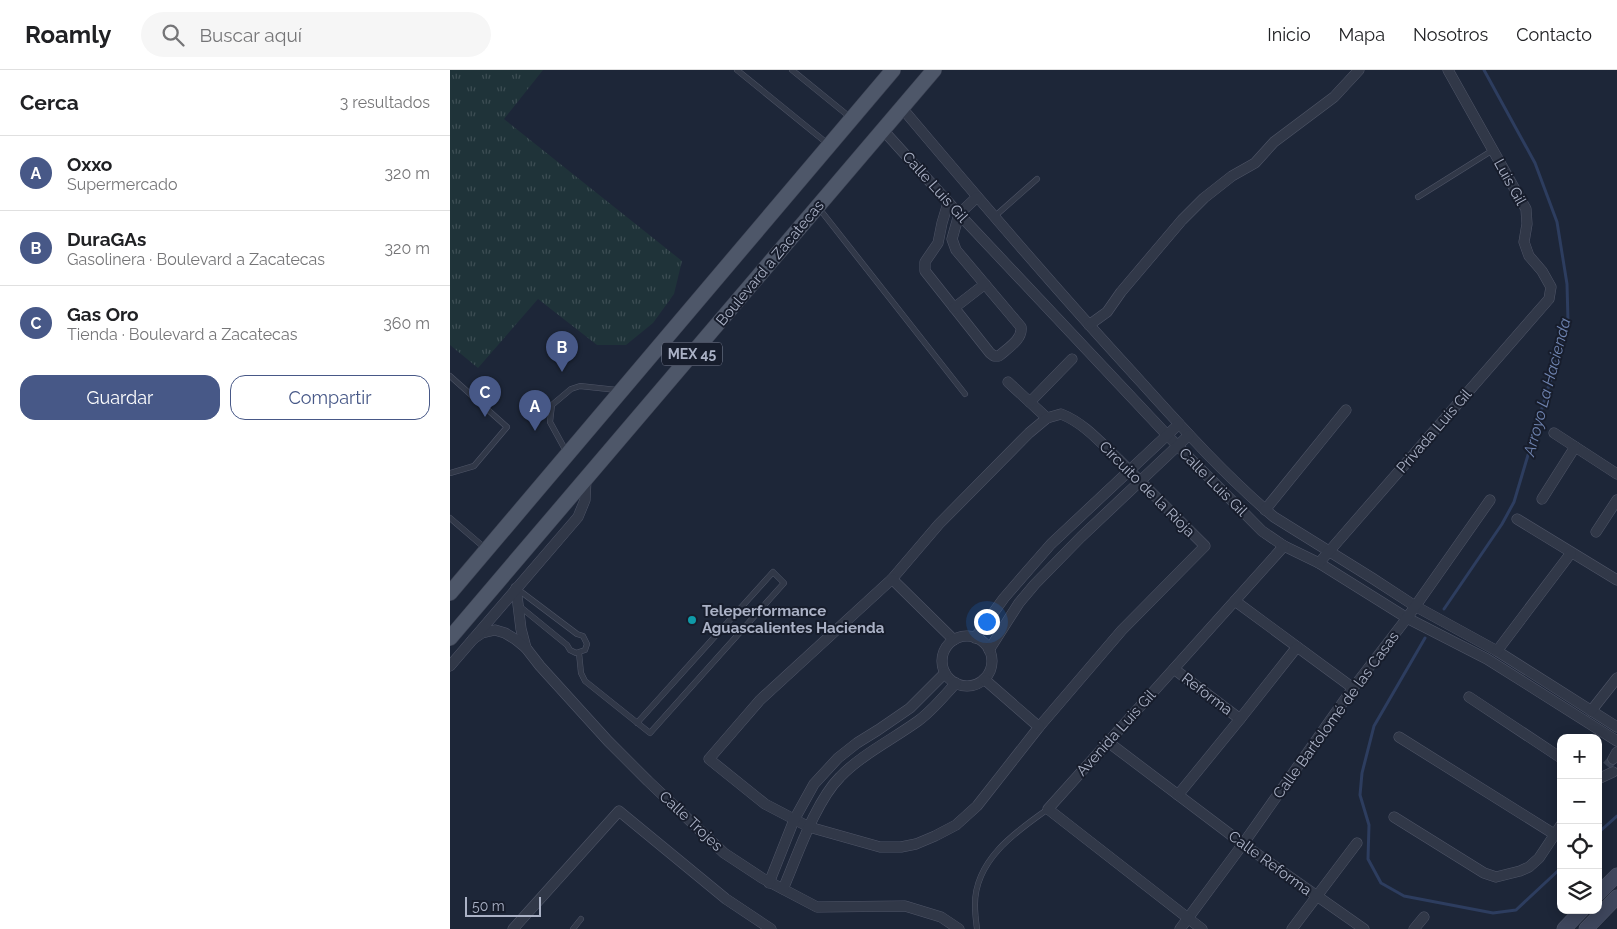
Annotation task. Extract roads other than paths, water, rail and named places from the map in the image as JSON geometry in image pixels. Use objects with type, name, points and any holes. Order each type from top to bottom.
[{"type":"main road","name":"Boulevard a Zacatecas","points":[[453,586],[487,550],[620,390],[893,70]]},
{"type":"main road","name":"Boulevard a Zacatecas","points":[[450,638],[934,70]]},
{"type":"main road","points":[[1602,890],[1617,875]]},
{"type":"main road","points":[[1586,929],[1617,897]]},
{"type":"main road","points":[[1564,929],[1578,914]]},
{"type":"street","points":[[1089,325],[1107,312],[1121,292],[1204,198],[1232,176],[1255,163],[1274,142],[1334,98],[1359,70]]},
{"type":"street","name":"Luis Gil","points":[[1448,70],[1526,209],[1527,224],[1524,242],[1529,256],[1542,270],[1551,287],[1549,299]]},
{"type":"street","name":"Calle Luis Gil","points":[[902,108],[1089,325],[1189,435],[1248,495],[1274,518],[1415,606],[1497,652],[1617,727]]},
{"type":"street","name":"Calle Luis Gil","points":[[884,130],[948,203],[1177,446],[1262,531],[1284,546],[1319,563],[1408,618],[1486,658],[1617,741]]},
{"type":"street","points":[[948,203],[938,243],[925,262],[925,271],[990,353],[994,356],[999,356],[1020,337],[1021,327],[956,250],[952,239],[959,214],[977,197]]},
{"type":"street","points":[[954,308],[985,284]]},
{"type":"street","name":"Privada Luis Gil","points":[[1319,563],[1328,550],[1549,299]]},
{"type":"street","points":[[1030,402],[1072,359]]},
{"type":"street","points":[[1008,382],[1046,418]]},
{"type":"street","points":[[1265,510],[1346,410]]},
{"type":"street","name":"Circuito de la Rioja","points":[[1061,414],[1072,418],[1087,429],[1130,471],[1205,546],[1122,630],[1039,727],[977,806],[956,825],[935,836],[908,845],[880,847],[809,827],[794,820],[765,804],[708,759],[760,700],[892,579],[939,524],[1046,418],[1061,414]]},
{"type":"street","points":[[975,638],[1004,598],[1051,544],[1179,424]]},
{"type":"street","points":[[1554,433],[1617,474]]},
{"type":"street","points":[[989,650],[1019,604],[1035,584],[1081,537],[1189,435]]},
{"type":"street","points":[[1542,499],[1575,446]]},
{"type":"street","points":[[450,666],[578,517],[585,500],[586,479]]},
{"type":"street","name":"Calle Bartolomé de las Casas","points":[[1180,929],[1354,688],[1408,618],[1490,500]]},
{"type":"street","points":[[1596,532],[1617,500]]},
{"type":"street","points":[[1517,519],[1617,580]]},
{"type":"street","name":"Avenida Luis Gil","points":[[1048,809],[1284,546]]},
{"type":"street","points":[[1497,652],[1571,553]]},
{"type":"street","points":[[892,579],[954,640]]},
{"type":"street","points":[[516,588],[521,629],[526,648]]},
{"type":"street","points":[[1235,601],[1354,688]]},
{"type":"street","name":"Calle Trojes","points":[[473,639],[482,633],[495,630],[505,632],[526,648],[540,666],[648,781],[724,853],[770,883],[821,907],[905,906],[941,917],[958,929]]},
{"type":"street","points":[[968,636],[975,638],[986,645],[989,650],[992,665],[989,673],[984,679],[971,686],[956,683],[945,673],[942,659],[944,651],[954,640],[968,636]]},
{"type":"street","points":[[1178,796],[1296,646]]},
{"type":"street","name":"Reforma","points":[[1174,669],[1240,719]]},
{"type":"street","points":[[770,883],[794,820],[814,784],[838,758],[910,708],[945,673]]},
{"type":"street","points":[[1591,711],[1617,678]]},
{"type":"street","points":[[984,679],[1039,727]]},
{"type":"street","points":[[782,889],[824,798],[840,777],[874,750],[920,720],[956,683]]},
{"type":"street","points":[[1469,698],[1557,755]]},
{"type":"street","points":[[1399,737],[1554,834]]},
{"type":"street","name":"Calle Reforma","points":[[1108,742],[1243,844],[1364,929]]},
{"type":"street","points":[[1602,773],[1612,762]]},
{"type":"street","points":[[1048,809],[1202,929]]},
{"type":"street","points":[[513,929],[619,811],[726,899],[771,929]]},
{"type":"street","points":[[1394,817],[1484,873],[1496,876],[1529,867],[1539,858],[1557,830]]},
{"type":"street","points":[[1292,929],[1357,842]]},
{"type":"street","points":[[1414,929],[1424,917]]},
{"type":"lane","points":[[737,70],[829,145]]},
{"type":"lane","points":[[792,70],[852,119]]},
{"type":"lane","points":[[1418,197],[1493,150]]},
{"type":"lane","points":[[994,217],[1037,179]]},
{"type":"lane","points":[[818,207],[965,394]]},
{"type":"lane","points":[[450,376],[507,427],[474,466],[450,473]]},
{"type":"lane","points":[[568,454],[550,422],[552,405],[571,390],[580,386],[620,390]]},
{"type":"lane","points":[[450,518],[487,550]]},
{"type":"lane","points":[[579,653],[581,673],[585,681],[637,723],[650,733],[784,584],[773,572],[637,723]]},
{"type":"lane","points":[[516,588],[577,634],[583,636],[586,641],[586,647],[579,653]]},
{"type":"lane","points":[[508,597],[567,645],[570,650],[579,653]]},
{"type":"lane","name":"Avenida Luis Gil","points":[[977,929],[974,906],[975,898],[977,887],[987,865],[994,854],[1008,840],[1048,809]]},
{"type":"lane","points":[[573,929],[581,919]]},
{"type":"waterway","name":"Arroyo La Hacienda","points":[[1444,609],[1502,524],[1514,502],[1568,321],[1567,284],[1557,222],[1535,163],[1484,70]]},
{"type":"waterway","name":"Arroyo La Hacienda","points":[[1425,638],[1374,726],[1362,773],[1360,795],[1369,825],[1368,859],[1381,883],[1404,896],[1493,913],[1516,910],[1560,869]]},
{"type":"waterway","name":"Arroyo La Hacienda","points":[[1602,829],[1617,816]]},
{"type":"tunnel","points":[[1607,766],[1613,759]]},
{"type":"place","name":"DuraGAs","points":[[562,372]]},
{"type":"place","name":"Gas Oro","points":[[485,417]]},
{"type":"place","name":"Oxxo","points":[[535,431]]},
{"type":"place","name":"Teleperformance Aguascalientes Hacienda","points":[[692,620]]}]
